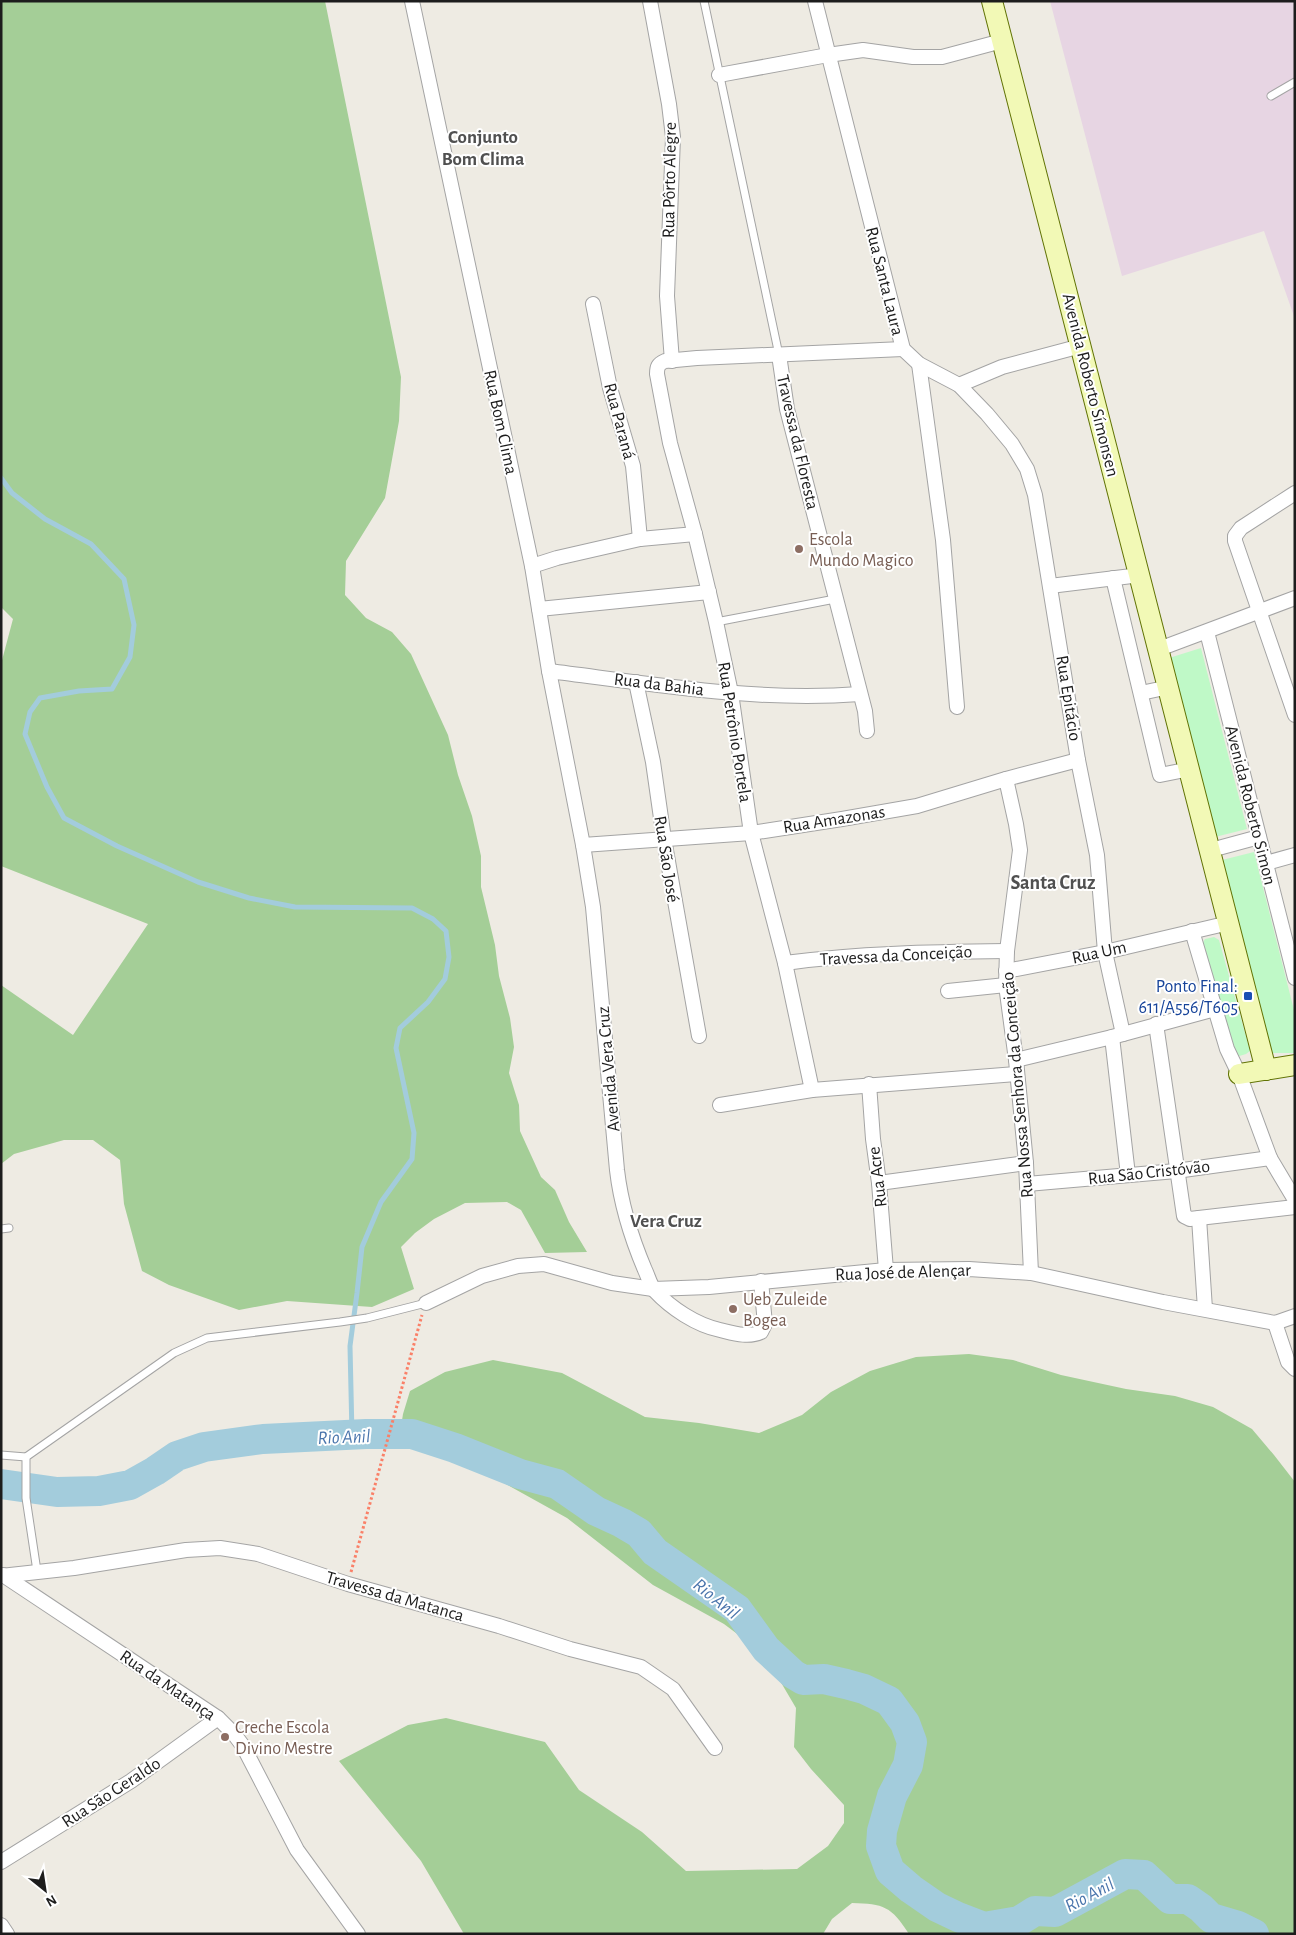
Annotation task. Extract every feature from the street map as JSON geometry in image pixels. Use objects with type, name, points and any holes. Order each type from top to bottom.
[{"type":"street","name":"Rua Bom Clima","points":[[412,1],[532,566],[549,671],[583,844]]},
{"type":"street","name":"Rua Pôrto Alegre","points":[[650,1],[669,104],[673,137],[666,296],[672,361]]},
{"type":"street","name":"Rua Santa Laura","points":[[815,1],[903,349],[919,364],[959,385]]},
{"type":"street","name":"Avenida Roberto Símonsen","points":[[992,1],[1230,923],[1266,1070]]},
{"type":"street","points":[[719,76],[863,50],[913,57],[942,58],[1002,41]]},
{"type":"street","name":"Rua Paraná","points":[[593,304],[610,388],[633,466],[640,539]]},
{"type":"street","points":[[959,385],[1002,367],[1081,346]]},
{"type":"street","name":"Travessa da Floresta","points":[[672,361],[724,356],[903,349]]},
{"type":"street","name":"Travessa da Floresta","points":[[779,355],[787,409],[865,711],[867,731]]},
{"type":"street","name":"Rua Petrônio Portela","points":[[672,361],[660,363],[657,367],[670,443],[695,534],[716,622],[731,693],[751,833],[784,963],[812,1090]]},
{"type":"street","points":[[919,364],[943,540],[957,707]]},
{"type":"street","name":"Rua Epitácio","points":[[959,385],[1012,444],[1027,468],[1035,495],[1078,760],[1097,855],[1106,952],[1118,1036],[1128,1175]]},
{"type":"street","points":[[1295,493],[1241,528],[1234,541],[1295,715]]},
{"type":"street","points":[[532,566],[557,558],[640,539],[695,534]]},
{"type":"street","points":[[1050,586],[1140,575]]},
{"type":"street","points":[[1113,578],[1160,775],[1190,769]]},
{"type":"street","points":[[539,610],[709,592]]},
{"type":"street","points":[[1159,649],[1207,632],[1258,610],[1295,598]]},
{"type":"street","name":"Avenida Roberto Simon","points":[[1207,632],[1266,863],[1289,929],[1295,978]]},
{"type":"street","name":"Rua da Bahia","points":[[549,671],[731,693],[825,696],[860,694]]},
{"type":"street","name":"Rua São José","points":[[636,682],[653,762],[664,839],[699,1036]]},
{"type":"street","points":[[1140,693],[1168,687]]},
{"type":"street","name":"Rua Amazonas","points":[[583,844],[751,833],[917,806],[1006,779],[1078,760]]},
{"type":"street","name":"Rua Nossa Senhora da Conceição","points":[[1006,779],[1020,850],[1007,951],[1006,986],[1026,1163],[1031,1273]]},
{"type":"street","points":[[1211,850],[1259,837]]},
{"type":"street","name":"Avenida Vera Cruz","points":[[583,844],[593,908],[620,1196],[627,1222],[653,1289]]},
{"type":"street","points":[[1266,863],[1295,855]]},
{"type":"street","points":[[1230,923],[1192,931],[1227,1049],[1239,1074],[1270,1158],[1295,1200]]},
{"type":"street","name":"Rua Um","points":[[1006,971],[1106,952],[1192,931]]},
{"type":"street","name":"Travessa da Conceição","points":[[784,963],[837,956],[886,953],[1007,951]]},
{"type":"street","points":[[948,991],[1006,986]]},
{"type":"street","points":[[720,1105],[812,1090],[1016,1067],[1156,1024],[1215,1009]]},
{"type":"street","points":[[1156,1024],[1183,1214],[1187,1218],[1199,1218],[1295,1207]]},
{"type":"street","points":[[1239,1074],[1295,1065]]},
{"type":"street","name":"Rua Acre","points":[[869,1084],[873,1139],[880,1183],[886,1270]]},
{"type":"street","name":"Rua São Cristóvão","points":[[1027,1184],[1176,1171],[1270,1158]]},
{"type":"street","points":[[880,1183],[1026,1163]]},
{"type":"street","points":[[1199,1218],[1205,1309]]},
{"type":"street","name":"Rua José de Alençar","points":[[426,1303],[482,1276],[518,1266],[544,1264],[612,1283],[653,1289],[709,1287],[886,1270],[969,1268],[1031,1273],[1275,1323]]},
{"type":"street","points":[[653,1289],[689,1317],[712,1328],[737,1334],[755,1335],[761,1332],[765,1324],[761,1281]]},
{"type":"street","points":[[1295,1316],[1275,1323],[1288,1362],[1295,1369]]},
{"type":"street","name":"Travessa da Matanca","points":[[37,1571],[74,1568],[186,1550],[220,1548],[258,1554],[348,1584],[499,1626],[570,1649],[641,1667],[673,1689],[715,1748]]},
{"type":"street","name":"Rua da Matança","points":[[2,1576],[37,1571]]},
{"type":"street","name":"Rua da Matança","points":[[2,1576],[218,1718],[234,1734],[243,1746],[296,1850],[358,1934]]},
{"type":"street","name":"Rua São Geraldo","points":[[1,1862],[131,1781],[218,1718]]},
{"type":"street","points":[[1,1925],[7,1934]]},
{"type":"lane","name":"Travessa da Floresta","points":[[704,1],[779,355]]},
{"type":"lane","points":[[1271,96],[1295,82]]},
{"type":"lane","points":[[716,622],[835,599]]},
{"type":"lane","points":[[1,1454],[26,1457],[174,1353],[207,1338],[367,1318],[426,1303]]},
{"type":"lane","points":[[26,1457],[26,1498],[37,1571]]},
{"type":"path","points":[[348,1584],[426,1303]]},
{"type":"shaded area","points":[[1050,1],[1295,1],[1295,319],[1264,231],[1122,276]]},
{"type":"green space","points":[[1,1],[325,1],[401,377],[399,421],[385,498],[346,561],[345,595],[366,618],[392,632],[411,654],[448,735],[458,775],[472,816],[481,856],[481,887],[495,945],[499,976],[510,1018],[514,1047],[509,1073],[519,1105],[520,1131],[541,1177],[555,1190],[569,1222],[587,1252],[545,1253],[521,1210],[507,1202],[465,1203],[434,1219],[415,1233],[401,1247],[414,1289],[372,1307],[287,1301],[239,1310],[169,1285],[142,1271],[124,1204],[120,1160],[93,1140],[64,1140],[14,1154],[1,1164],[1,985],[73,1035],[148,924],[1,866],[1,664],[13,619],[1,607]]},
{"type":"green space","points":[[1201,648],[1247,829],[1215,837],[1169,658]]},
{"type":"green space","points":[[1254,852],[1295,1014],[1295,1053],[1272,1053],[1222,860]]},
{"type":"green space","points":[[1214,937],[1219,940],[1250,1051],[1236,1057],[1202,944],[1205,939]]},
{"type":"green space","points":[[969,1354],[1013,1360],[1061,1375],[1126,1389],[1175,1396],[1213,1407],[1252,1429],[1295,1482],[1295,1934],[909,1934],[897,1917],[886,1908],[872,1904],[852,1903],[832,1919],[823,1934],[464,1934],[421,1861],[339,1761],[408,1725],[446,1718],[545,1742],[579,1790],[642,1832],[686,1871],[797,1869],[828,1846],[844,1823],[844,1805],[794,1747],[796,1708],[776,1674],[752,1645],[724,1624],[653,1585],[567,1518],[495,1478],[419,1446],[400,1433],[410,1391],[445,1372],[493,1360],[562,1373],[645,1417],[699,1423],[759,1433],[802,1415],[831,1392],[870,1371],[916,1357]]},
{"type":"waterway","points":[[1,478],[12,493],[45,519],[91,544],[124,579],[134,625],[130,657],[112,689],[79,691],[40,698],[30,712],[25,734],[47,787],[64,818],[117,846],[198,882],[249,898],[295,907],[412,908],[433,919],[446,931],[449,957],[445,979],[428,1002],[400,1028],[396,1048],[414,1133],[412,1159],[381,1202],[362,1247],[350,1346],[352,1435]]},
{"type":"waterway","name":"Rio Anil","points":[[1,1484],[57,1492],[99,1491],[130,1485],[177,1456],[204,1447],[263,1439],[366,1434],[412,1434],[455,1448],[520,1474],[557,1484],[596,1511],[639,1533],[655,1552],[737,1609],[766,1649],[793,1674],[803,1680],[824,1679],[864,1689],[889,1701],[905,1723],[912,1742],[908,1765],[892,1796],[882,1831],[881,1846],[890,1871],[911,1889],[937,1907],[984,1927],[1019,1921],[1035,1911],[1055,1912],[1125,1874],[1144,1875],[1170,1899],[1188,1899],[1211,1918],[1238,1926],[1254,1934]]},
{"type":"place","name":"Escola Mundo Magico","points":[[799,549]]},
{"type":"place","name":"Ponto Final: 611/A556/T605","points":[[1248,996]]},
{"type":"place","name":"Ueb Zuleide Bogea","points":[[733,1309]]},
{"type":"place","name":"Creche Escola Divino Mestre","points":[[225,1737]]},
{"type":"district","name":"Conjunto Bom Clima","points":[[483,147]]},
{"type":"district","name":"Santa Cruz","points":[[1053,882]]},
{"type":"district","name":"Vera Cruz","points":[[666,1220]]}]
